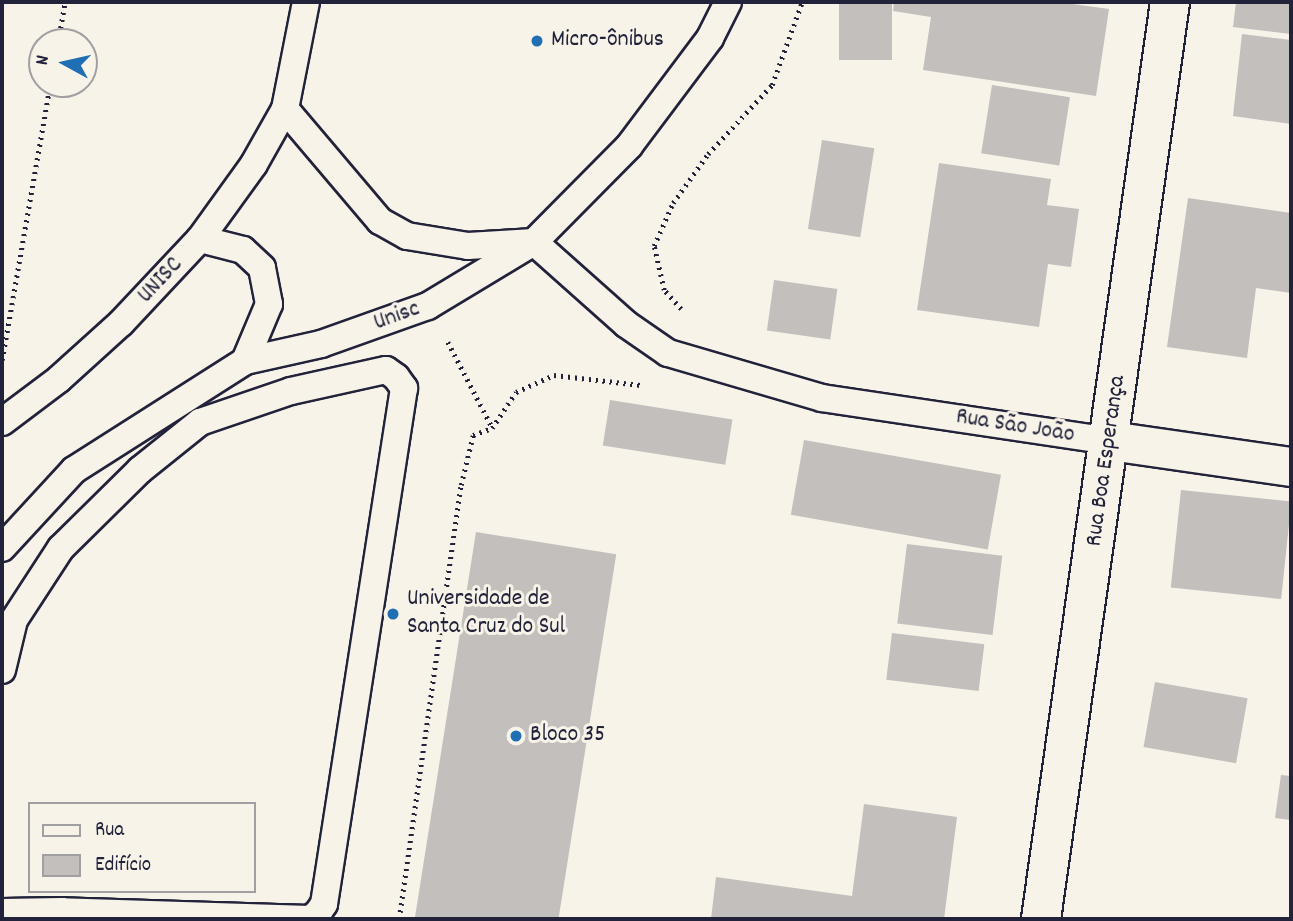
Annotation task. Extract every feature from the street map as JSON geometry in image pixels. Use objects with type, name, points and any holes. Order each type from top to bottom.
[{"type":"street","name":"Rua Boa Esperança","points":[[1041,919],[1170,2]]},
{"type":"street","name":"Rua São João","points":[[1110,441],[1291,467]]},
{"type":"lane","name":"UNISC","points":[[2,422],[59,379],[121,323],[200,239],[254,164],[285,109],[306,2]]},
{"type":"lane","name":"Unisc","points":[[2,548],[74,470],[246,361],[321,344],[428,306],[534,242],[629,146],[710,38],[728,2]]},
{"type":"lane","points":[[285,109],[380,221],[407,236],[468,246],[534,242]]},
{"type":"lane","points":[[200,239],[243,250],[262,268],[270,304],[246,361]]},
{"type":"lane","name":"Rua São João","points":[[534,242],[625,324],[668,353],[822,398],[1110,441]]},
{"type":"lane","points":[[2,670],[14,620],[61,548],[140,470],[200,422],[304,388],[386,370],[397,377],[404,388],[324,904],[310,919],[2,912]]},
{"type":"path","points":[[60,28],[65,2]]},
{"type":"path","points":[[682,311],[664,289],[654,246],[673,203],[708,154],[772,85],[802,2]]},
{"type":"path","points":[[2,360],[48,98]]},
{"type":"path","points":[[399,919],[461,485],[473,435],[492,428],[516,392],[554,375],[650,386]]},
{"type":"building","points":[[839,2],[892,2],[892,60],[839,60]]},
{"type":"building","points":[[894,2],[1058,2],[1109,9],[1096,96],[923,70],[931,17],[893,11]]},
{"type":"building","points":[[1236,2],[1291,2],[1291,34],[1233,27]]},
{"type":"building","points":[[1242,34],[1291,40],[1291,124],[1233,116]]},
{"type":"building","points":[[992,85],[1070,97],[1059,166],[981,153]]},
{"type":"building","points":[[822,140],[874,148],[860,237],[808,229]]},
{"type":"building","points":[[939,163],[1051,179],[1047,205],[1079,209],[1071,267],[1048,264],[1039,327],[917,310]]},
{"type":"building","points":[[1188,198],[1291,213],[1291,293],[1256,288],[1247,358],[1167,347]]},
{"type":"building","points":[[774,280],[837,289],[830,339],[767,331]]},
{"type":"building","points":[[610,400],[732,419],[725,465],[603,445]]},
{"type":"building","points":[[804,440],[1001,475],[988,550],[791,515]]},
{"type":"building","points":[[1181,490],[1291,502],[1281,599],[1171,587]]},
{"type":"building","name":"Bloco 35","points":[[476,532],[616,554],[558,919],[415,919]]},
{"type":"building","points":[[907,544],[1002,556],[993,635],[897,623]]},
{"type":"building","points":[[892,633],[984,644],[979,691],[886,680]]},
{"type":"building","points":[[1155,682],[1248,698],[1236,763],[1144,747]]},
{"type":"building","points":[[1281,775],[1291,776],[1291,820],[1275,818]]},
{"type":"building","points":[[864,804],[957,817],[944,919],[711,919],[716,877],[852,896]]},
{"type":"place","name":"Micro-ônibus","points":[[537,41]]},
{"type":"place","name":"Universidade de Santa Cruz do Sul","points":[[393,614]]},
{"type":"place","name":"Bloco 35","points":[[516,736]]}]
